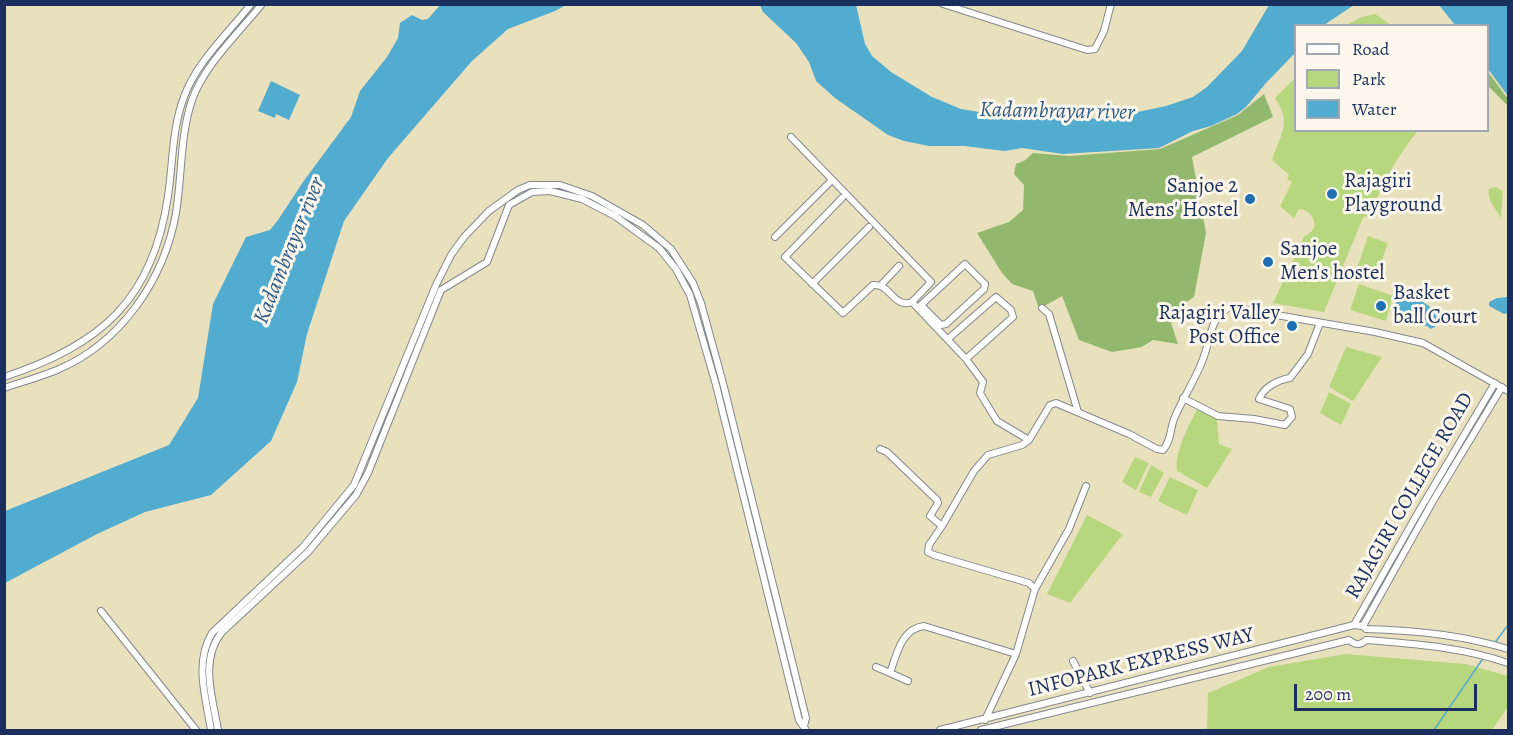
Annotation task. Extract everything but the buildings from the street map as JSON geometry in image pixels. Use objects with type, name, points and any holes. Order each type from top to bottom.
[{"type":"street","points":[[4,377],[50,361],[75,348],[121,310],[140,284],[166,211],[177,116],[183,99],[193,78],[208,56],[251,4]]},
{"type":"street","points":[[4,388],[57,370],[82,356],[130,317],[149,288],[168,242],[175,214],[187,117],[192,98],[214,63],[262,4]]},
{"type":"street","points":[[943,4],[1087,50],[1095,49],[1104,31],[1111,4]]},
{"type":"street","points":[[791,137],[931,282],[912,302],[906,304],[900,302],[881,285],[873,285],[843,314],[784,257],[842,198]]},
{"type":"street","points":[[775,237],[832,180]]},
{"type":"street","points":[[211,730],[202,664],[205,645],[212,633],[303,547],[354,485],[436,285],[457,246],[472,228],[499,203],[524,187],[541,184],[577,189],[606,202],[632,218],[671,249],[693,283],[701,303],[723,383],[806,718],[805,728]]},
{"type":"street","points":[[218,730],[209,664],[212,648],[218,637],[308,552],[356,495],[368,473],[441,290],[487,262],[509,205],[527,194],[541,191],[575,196],[628,224],[659,248],[686,286],[694,305],[716,385],[799,720],[805,728]]},
{"type":"street","points":[[812,284],[869,227]]},
{"type":"street","points":[[149,264],[158,267]]},
{"type":"street","points":[[912,302],[941,325],[946,324],[984,289],[985,284],[965,264],[920,307]]},
{"type":"street","points":[[881,285],[899,266]]},
{"type":"street","points":[[948,339],[996,297],[1011,310],[1013,317],[1008,323],[966,359]]},
{"type":"street","points":[[920,307],[983,382],[980,393],[997,421],[1029,440]]},
{"type":"street","points":[[1035,589],[1029,583],[928,552],[929,545],[974,471],[988,455],[1022,446],[1029,440],[1050,405],[1062,404],[1163,450],[1170,439],[1173,423],[1183,398],[1203,359],[1210,330],[1220,312],[1230,307],[1375,332],[1423,343],[1509,391]]},
{"type":"street","points":[[1042,308],[1049,314],[1078,412]]},
{"type":"street","points":[[1183,398],[1218,416],[1254,419],[1285,425],[1292,417],[1290,409],[1259,399],[1262,393],[1271,386],[1290,378],[1308,354],[1320,323]]},
{"type":"street","name":"RAJAGIRI COLLEGE ROAD","points":[[1352,626],[1495,383]]},
{"type":"street","name":"RAJAGIRI COLLEGE ROAD","points":[[1363,626],[1433,501],[1502,387]]},
{"type":"street","points":[[880,449],[887,452],[937,500],[938,503],[930,516],[942,526]]},
{"type":"street","points":[[985,720],[1016,654],[1035,589],[1069,529],[1086,486]]},
{"type":"street","points":[[101,611],[196,730]]},
{"type":"street","points":[[1349,640],[1347,633],[1352,626]]},
{"type":"street","name":"INFOPARK EXPRESS WAY","points":[[940,730],[1352,626],[1363,626],[1366,629],[1437,633],[1509,649]]},
{"type":"street","points":[[890,673],[904,638],[916,627],[933,628],[1016,654]]},
{"type":"street","name":"INFOPARK EXPRESS WAY","points":[[981,730],[1349,640],[1355,644],[1366,640],[1434,645],[1509,663]]},
{"type":"street","points":[[1073,661],[1090,693]]},
{"type":"street","points":[[876,668],[908,681]]},
{"type":"green space","points":[[1375,14],[1390,24],[1349,24],[1361,17]]},
{"type":"green space","points":[[1489,73],[1508,99],[1508,106],[1489,87]]},
{"type":"green space","name":"Rajagiri Playground","points":[[1294,79],[1294,132],[1417,132],[1396,161],[1368,218],[1365,216],[1363,218],[1324,312],[1273,303],[1304,237],[1315,226],[1308,212],[1299,209],[1294,218],[1280,206],[1292,182],[1287,179],[1289,175],[1272,160],[1284,121],[1275,98]]},
{"type":"green space","points":[[1264,94],[1273,117],[1192,157],[1206,233],[1194,297],[1168,314],[1178,344],[1153,340],[1142,347],[1112,352],[1079,340],[1062,296],[1039,309],[1033,291],[1012,284],[1002,273],[977,233],[1009,222],[1023,210],[1024,185],[1014,174],[1016,164],[1024,161],[1033,153],[1069,156],[1160,149],[1238,115]]},
{"type":"green space","points":[[1495,187],[1503,191],[1501,218],[1488,193],[1489,189]]},
{"type":"green space","points":[[1368,236],[1388,243],[1376,278],[1356,271]]},
{"type":"green space","points":[[1359,284],[1393,296],[1386,321],[1350,310]]},
{"type":"green space","points":[[1346,347],[1382,357],[1353,401],[1329,387]]},
{"type":"green space","points":[[1329,392],[1351,404],[1341,425],[1320,413]]},
{"type":"green space","points":[[1198,408],[1217,419],[1219,444],[1232,449],[1207,488],[1177,471],[1180,447]]},
{"type":"green space","points":[[1135,457],[1149,463],[1136,490],[1122,482]]},
{"type":"green space","points":[[1151,465],[1164,473],[1151,497],[1139,492]]},
{"type":"green space","points":[[1170,477],[1198,490],[1187,515],[1158,501]]},
{"type":"green space","points":[[1087,515],[1123,534],[1070,603],[1047,594]]},
{"type":"green space","points":[[1345,654],[1465,664],[1508,676],[1508,707],[1492,730],[1207,730],[1208,693],[1269,667]]},
{"type":"water","name":"Kadambrayar river","points":[[441,4],[566,5],[508,29],[472,61],[388,158],[344,221],[307,334],[297,382],[271,441],[211,495],[145,512],[97,534],[5,583],[5,511],[169,445],[198,398],[213,304],[246,237],[270,230],[278,220],[351,117],[360,91],[387,57],[398,38],[400,23],[412,15],[422,20],[428,19]]},
{"type":"water","points":[[760,5],[856,5],[865,44],[872,56],[891,72],[932,97],[961,109],[979,112],[999,111],[1105,119],[1166,106],[1193,97],[1207,87],[1242,51],[1269,5],[1354,5],[1326,24],[1294,24],[1294,54],[1237,114],[1211,126],[1193,131],[1159,148],[1063,154],[1022,148],[1005,151],[964,146],[929,146],[888,135],[835,98],[816,81],[809,62],[796,43],[763,12]]},
{"type":"water","points":[[1439,5],[1508,5],[1508,96],[1489,70],[1489,24],[1454,24]]},
{"type":"water","points":[[271,81],[300,95],[289,120],[276,114],[275,118],[258,111]]},
{"type":"water","points":[[1404,295],[1414,301],[1420,300],[1439,313],[1435,327],[1431,329],[1427,326],[1394,321],[1392,318],[1394,308],[1397,301]]},
{"type":"water","points":[[1508,297],[1508,313],[1504,314],[1489,306],[1489,302],[1497,298]]},
{"type":"waterway","points":[[1494,644],[1508,625]]},
{"type":"waterway","points":[[1434,730],[1484,657]]},
{"type":"place","name":"Rajagiri Playground","points":[[1332,194]]},
{"type":"place","name":"Sanjoe 2 Mens' Hostel","points":[[1250,199]]},
{"type":"place","name":"Sanjoe Men's hostel","points":[[1268,262]]},
{"type":"place","name":"Basket ball Court","points":[[1381,306]]},
{"type":"place","name":"Rajagiri Valley Post Office","points":[[1292,326]]}]
